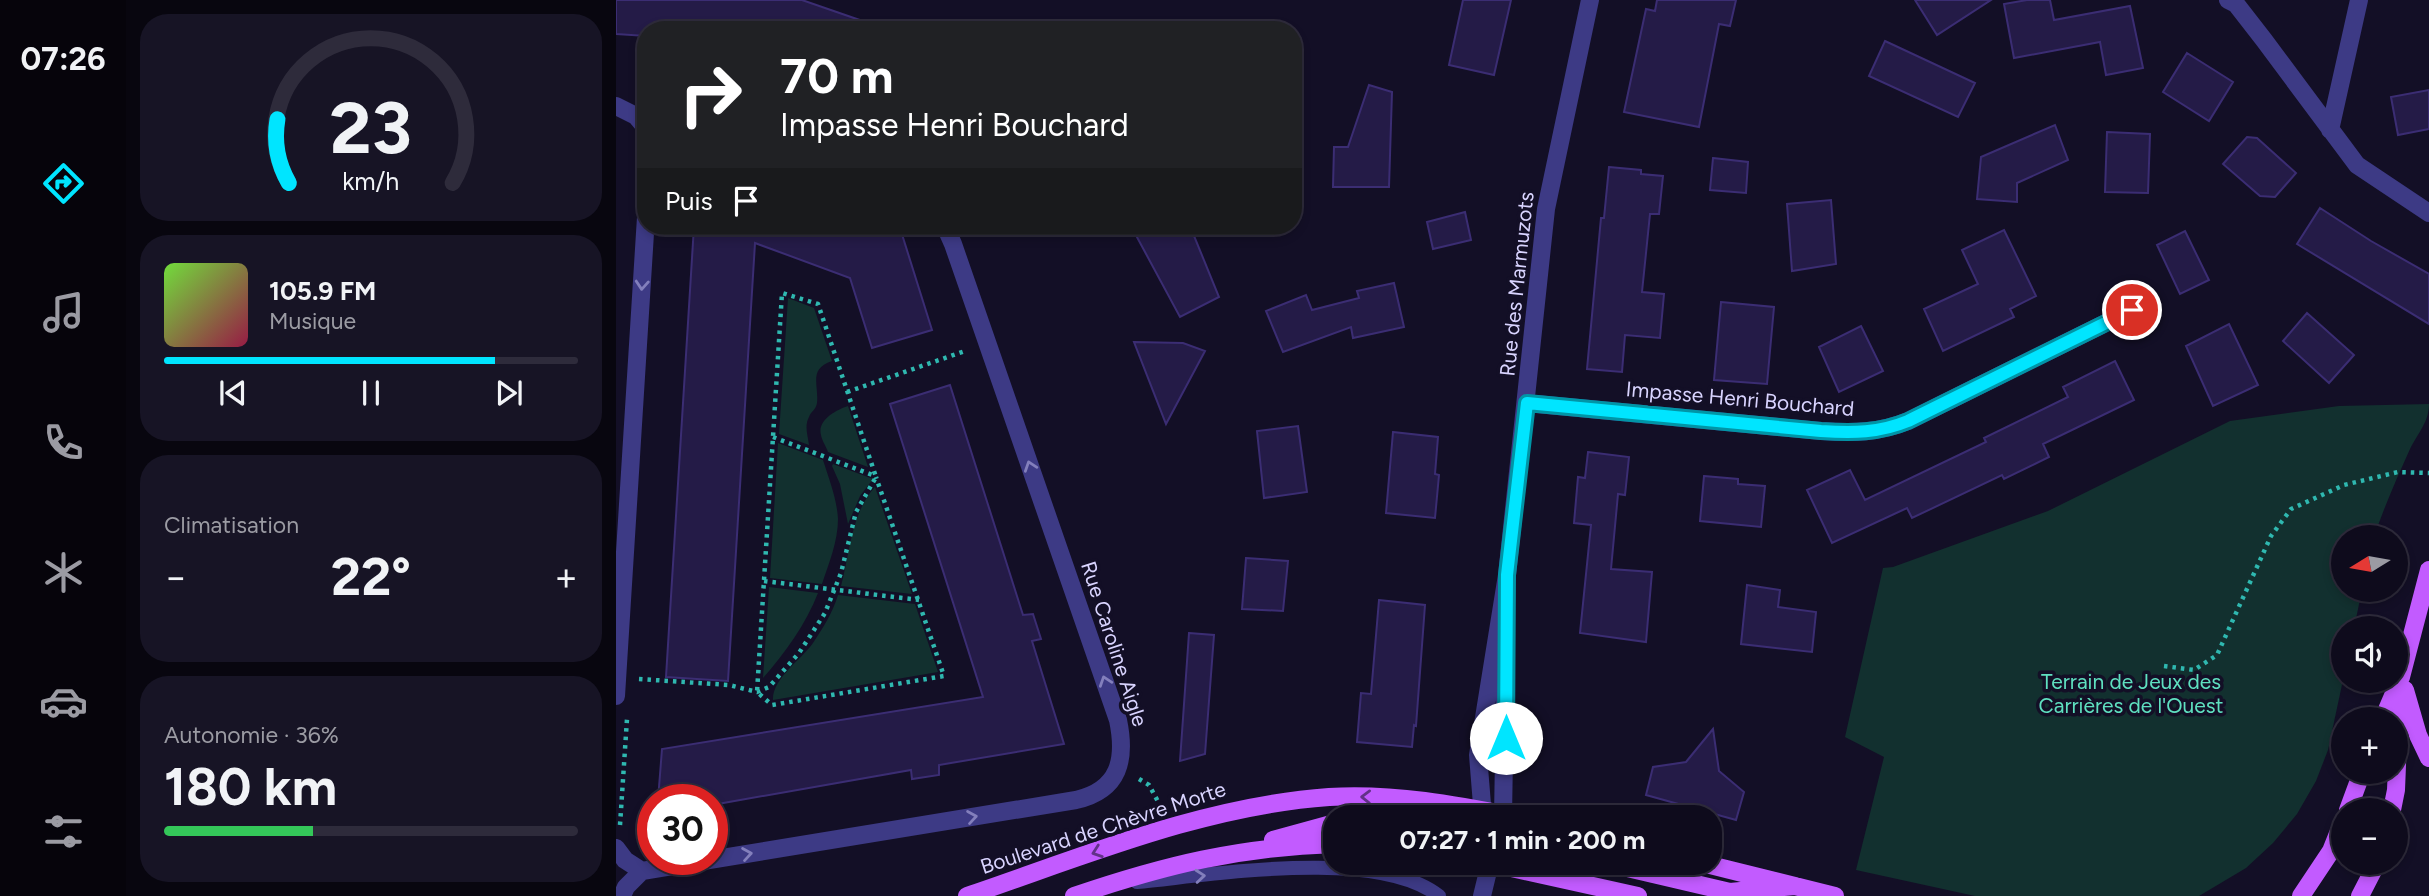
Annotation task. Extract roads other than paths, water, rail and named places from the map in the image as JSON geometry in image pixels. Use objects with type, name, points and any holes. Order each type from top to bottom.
[{"type":"main road","points":[[2408,650],[2429,570]]},
{"type":"main road","points":[[2394,798],[2400,693]]},
{"type":"main road","points":[[2406,693],[2418,735],[2429,758]]},
{"type":"main road","name":"Boulevard de Chèvre Morte","points":[[967,896],[1168,828],[1244,807],[1331,797],[1438,801],[1450,805]]},
{"type":"main road","points":[[1074,896],[1176,864],[1223,854],[1323,825]]},
{"type":"main road","points":[[1223,854],[1323,845]]},
{"type":"main road","points":[[2301,896],[2331,850]]},
{"type":"main road","points":[[1722,868],[1835,896]]},
{"type":"main road","points":[[1544,875],[1638,896]]},
{"type":"main road","points":[[1657,875],[1730,892],[1795,886]]},
{"type":"main road","points":[[2360,896],[2371,875]]},
{"type":"street","name":"Rue des Marmuzots","points":[[1480,805],[1478,755],[1507,575],[1546,209],[1590,0]]},
{"type":"street","points":[[2228,0],[2236,4],[2357,165],[2429,213]]},
{"type":"street","points":[[2330,130],[2359,0]]},
{"type":"street","points":[[616,106],[637,117]]},
{"type":"street","points":[[617,687],[645,235]]},
{"type":"street","name":"Rue Caroline Aigle","points":[[728,857],[1088,798],[1105,788],[1119,766],[1122,742],[1118,720],[949,235]]},
{"type":"street","name":"Impasse Henri Bouchard","points":[[1527,403],[1865,433],[1908,421],[2132,310]]},
{"type":"street","name":"Rue des Marmuzots","points":[[1507,575],[1508,805]]},
{"type":"street","points":[[616,848],[625,860],[637,868]]},
{"type":"street","points":[[622,896],[626,887],[638,875]]},
{"type":"street","points":[[1482,896],[1487,875]]},
{"type":"lane","points":[[1108,885],[1271,869],[1322,867],[1404,879],[1439,896]]},
{"type":"park label","name":"Terrain de Jeux des Carrières de l'Ouest","points":[[2131,694]]}]
